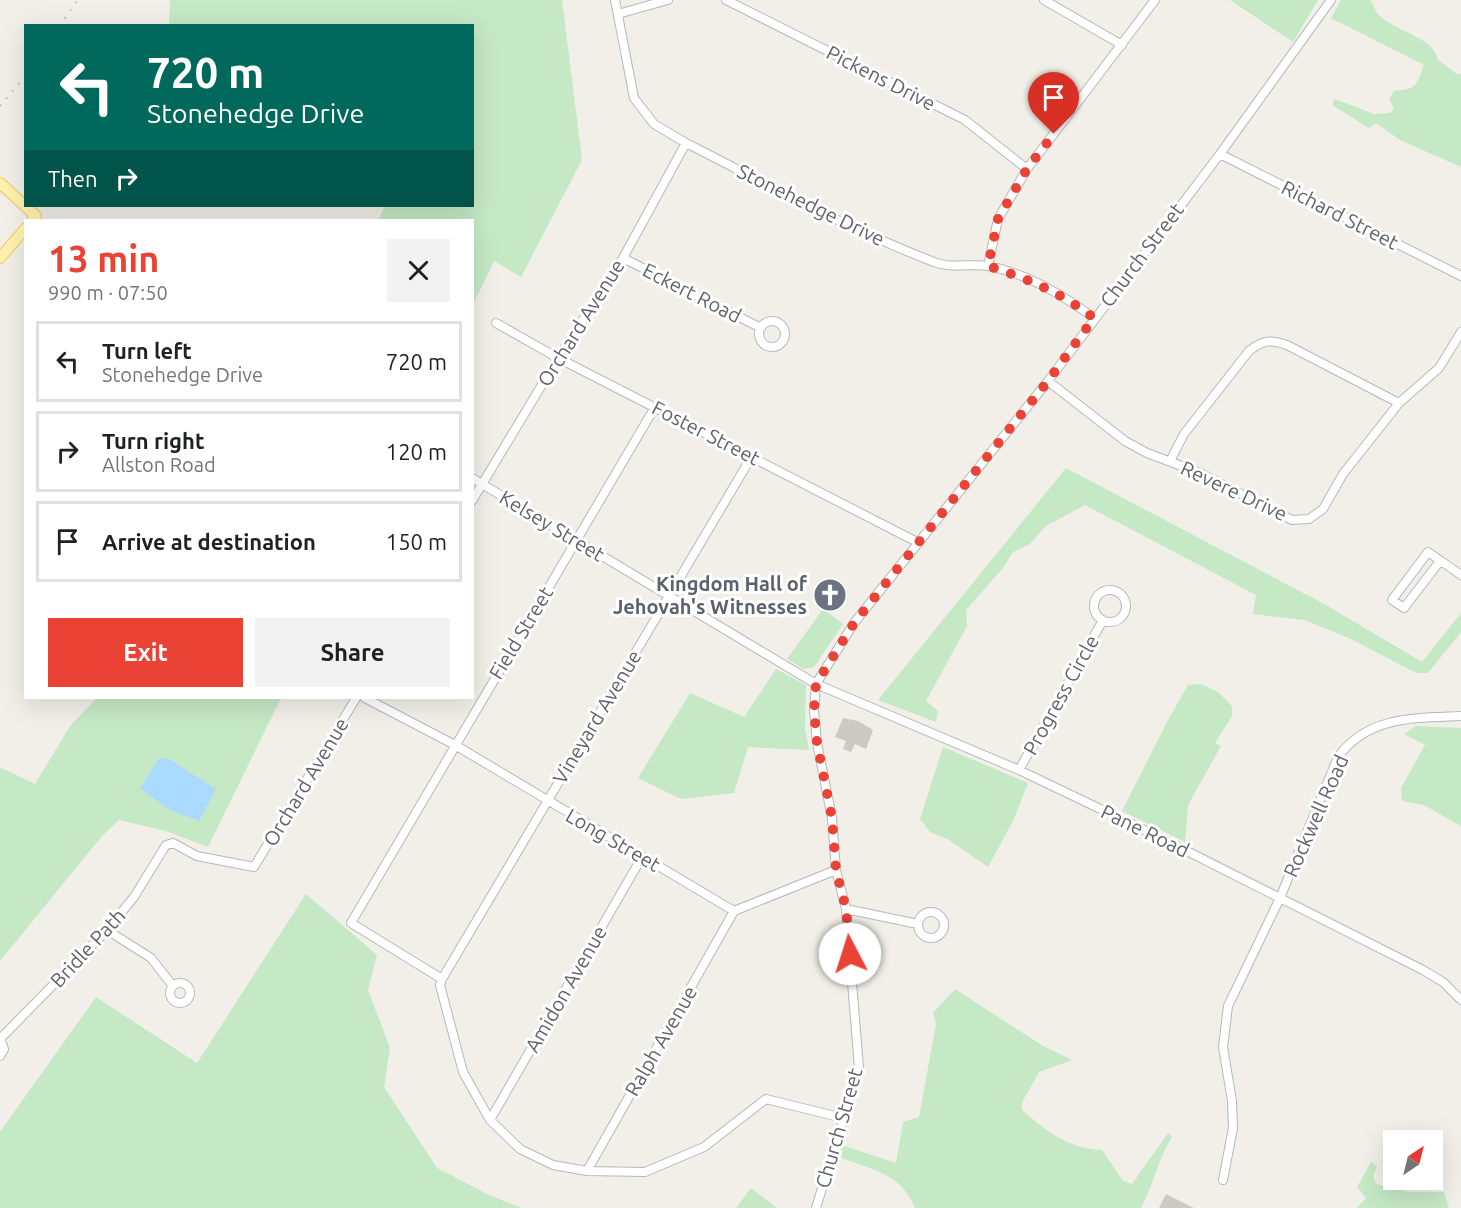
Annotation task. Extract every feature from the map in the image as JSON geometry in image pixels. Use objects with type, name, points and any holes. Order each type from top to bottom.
[{"type":"main road","points":[[0,183],[24,206]]},
{"type":"main road","points":[[25,207],[37,219]]},
{"type":"main road","points":[[0,258],[24,230]]},
{"type":"street","name":"Stonehedge Drive","points":[[615,0],[634,98],[654,124],[686,143],[898,248],[942,266],[988,266],[1035,281],[1068,299],[1094,318]]},
{"type":"street","points":[[618,14],[668,0]]},
{"type":"street","name":"Pickens Drive","points":[[726,0],[965,120],[1027,169]]},
{"type":"street","points":[[1044,0],[1122,45]]},
{"type":"street","points":[[988,266],[998,219],[1027,169],[1155,0]]},
{"type":"street","name":"Church Street","points":[[816,1208],[859,1068],[846,909],[836,870],[832,818],[817,743],[814,710],[816,684],[854,623],[1048,381],[1220,154],[1331,0]]},
{"type":"street","name":"Orchard Avenue","points":[[474,498],[558,358],[623,258],[686,143]]},
{"type":"street","name":"Richard Street","points":[[1220,154],[1461,276]]},
{"type":"street","name":"Eckert Road","points":[[623,258],[761,328]]},
{"type":"street","name":"Foster Street","points":[[496,323],[558,358],[917,542]]},
{"type":"street","name":"Revere Drive","points":[[1048,381],[1125,441],[1200,473],[1292,520],[1309,519],[1323,509],[1343,474],[1399,403],[1439,368],[1461,332]]},
{"type":"street","points":[[1170,461],[1184,434],[1249,351],[1260,343],[1272,340],[1287,345],[1399,403]]},
{"type":"street","name":"Field Street","points":[[442,979],[351,923],[655,407]]},
{"type":"street","name":"Vineyard Avenue","points":[[442,979],[752,456]]},
{"type":"street","name":"Kelsey Street","points":[[474,479],[816,684]]},
{"type":"street","points":[[1440,561],[1404,608],[1392,600],[1428,552],[1461,575]]},
{"type":"street","name":"Progress Circle","points":[[1018,770],[1102,620]]},
{"type":"street","name":"Pane Road","points":[[816,684],[1018,770],[1280,898],[1443,982],[1461,1000]]},
{"type":"street","name":"Orchard Avenue","points":[[164,848],[173,843],[197,856],[254,867],[355,699]]},
{"type":"street","name":"Long Street","points":[[366,699],[455,746],[734,911]]},
{"type":"street","name":"Rockwell Road","points":[[1223,1180],[1233,1128],[1232,1101],[1225,1068],[1226,1015],[1280,898],[1329,776],[1344,749],[1365,732],[1389,722],[1461,716]]},
{"type":"street","name":"Bridle Path","points":[[0,1056],[4,1049],[0,1039],[107,930],[135,897],[164,848]]},
{"type":"street","name":"Amidon Avenue","points":[[490,1120],[642,857]]},
{"type":"street","points":[[734,911],[836,870]]},
{"type":"street","points":[[846,909],[918,924]]},
{"type":"street","name":"Ralph Avenue","points":[[587,1171],[734,911]]},
{"type":"street","points":[[107,930],[151,958],[173,986]]},
{"type":"street","points":[[442,979],[441,985],[463,1071],[490,1120],[520,1149],[553,1165],[587,1171],[645,1172],[704,1147],[766,1099],[843,1118]]},
{"type":"green space","points":[[170,0],[562,0],[582,160],[521,277],[494,261],[474,303],[474,219],[378,219],[384,207],[474,207],[474,24],[169,24]]},
{"type":"green space","points":[[1230,0],[1318,0],[1293,42]]},
{"type":"green space","points":[[1341,0],[1370,0],[1377,13],[1387,22],[1422,40],[1435,52],[1438,60],[1457,74],[1461,74],[1461,167],[1400,140],[1376,123],[1369,128],[1332,105],[1335,99],[1374,114],[1390,113],[1394,108],[1389,99],[1394,91],[1415,85],[1424,65],[1331,18]]},
{"type":"green space","points":[[1066,468],[1326,605],[1422,662],[1461,613],[1461,632],[1428,673],[1416,673],[1353,640],[1305,620],[1253,614],[1256,595],[1085,505],[1046,526],[1030,544],[1013,552],[1003,568],[966,610],[967,626],[926,701],[938,711],[936,722],[878,700]]},
{"type":"green space","points":[[823,609],[843,624],[814,667],[804,669],[787,659]]},
{"type":"green space","points":[[776,669],[806,685],[805,729],[809,750],[748,747],[734,793],[681,799],[638,778],[690,693],[744,717]]},
{"type":"green space","points":[[1201,684],[1218,692],[1232,706],[1232,716],[1215,743],[1221,746],[1188,805],[1185,842],[1122,811],[1188,685]]},
{"type":"green space","points":[[96,699],[281,699],[208,847],[166,831],[119,820],[102,836],[0,961],[0,767],[35,784],[70,726]]},
{"type":"green space","points":[[1416,726],[1461,728],[1461,826],[1424,805],[1402,801],[1401,788],[1425,745],[1404,734]]},
{"type":"green space","points":[[943,747],[1028,783],[1013,821],[988,867],[949,840],[930,832],[920,819]]},
{"type":"green space","points":[[306,894],[377,955],[368,990],[390,1048],[384,1087],[437,1168],[491,1196],[522,1208],[0,1208],[0,1132],[96,997],[197,1063]]},
{"type":"green space","points":[[955,989],[1043,1046],[1072,1060],[1039,1072],[1022,1102],[1022,1110],[1049,1132],[1079,1146],[1102,1150],[1123,1181],[1132,1184],[1168,1133],[1172,1137],[1141,1208],[915,1208],[909,1196],[894,1180],[839,1157],[841,1145],[896,1163],[903,1122],[919,1117],[936,1024],[933,1013]]},
{"type":"green space","points":[[1371,1162],[1377,1166],[1373,1176],[1376,1184],[1383,1186],[1383,1190],[1444,1192],[1449,1208],[1357,1208],[1366,1198],[1357,1187]]},
{"type":"green space","points":[[751,1188],[777,1208],[736,1208]]},
{"type":"water","points":[[159,758],[169,759],[216,789],[199,821],[168,809],[140,788]]},
{"type":"building","name":"Kingdom Hall of Jehovah's Witnesses","points":[[823,582],[845,594],[837,608],[815,595]]},
{"type":"building","points":[[843,718],[858,721],[873,730],[866,749],[855,744],[851,752],[843,749],[846,741],[835,737]]},
{"type":"building","points":[[1166,1194],[1194,1208],[1159,1208]]},
{"type":"railway","points":[[60,24],[78,0]]},
{"type":"railway","points":[[0,106],[24,77]]},
{"type":"place","name":"Kingdom Hall of Jehovah's Witnesses","points":[[830,595]]},
{"type":"route","points":[[850,954],[846,909],[836,870],[832,818],[817,743],[814,710],[816,684],[854,623],[1048,381],[1094,318],[1068,299],[1035,281],[988,266],[998,219],[1027,169],[1054,134]]}]
